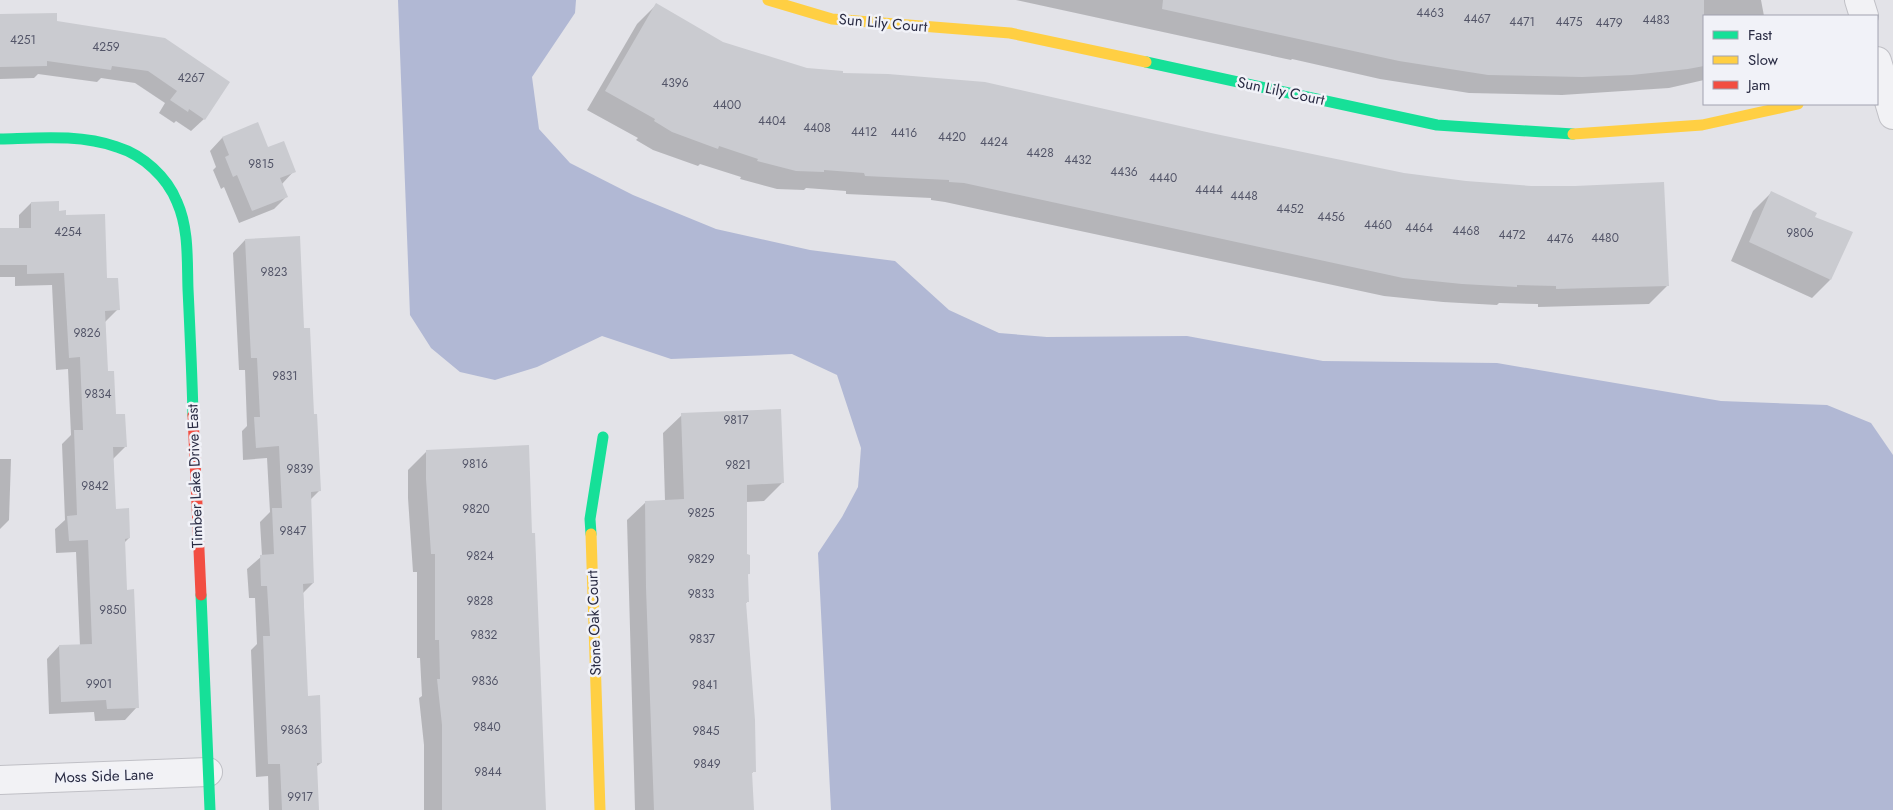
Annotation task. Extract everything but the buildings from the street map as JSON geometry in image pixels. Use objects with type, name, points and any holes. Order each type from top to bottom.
[{"type":"street","name":"Sun Lily Court","points":[[768,0],[832,19],[1010,33],[1437,124],[1567,134],[1702,125],[1793,105]]},
{"type":"street","points":[[1859,0],[1864,15]]},
{"type":"street","points":[[1878,68],[1881,87],[1893,115]]},
{"type":"street","name":"Timber Lake Drive East","points":[[0,139],[75,138],[98,140],[114,144],[140,156],[162,177],[171,189],[180,209],[186,239],[210,810]]},
{"type":"street","name":"Stone Oak Court","points":[[600,810],[590,519],[603,437]]},
{"type":"street","name":"Moss Side Lane","points":[[0,780],[208,772]]},
{"type":"water","points":[[398,0],[576,0],[575,13],[532,77],[539,129],[570,163],[633,195],[716,229],[810,250],[895,261],[949,310],[999,333],[1047,337],[1187,336],[1323,361],[1497,363],[1721,401],[1827,405],[1871,423],[1893,455],[1893,810],[831,810],[818,553],[842,517],[858,487],[861,448],[837,375],[792,354],[671,359],[602,336],[537,367],[495,380],[460,372],[431,348],[410,315]]},
{"type":"traffic: fast","points":[[1146,62],[1437,125],[1573,134]]},
{"type":"traffic: fast","points":[[0,139],[74,138],[103,143],[136,155],[153,168],[167,184],[177,202],[184,223],[193,415]]},
{"type":"traffic: fast","points":[[591,534],[590,519],[603,437]]},
{"type":"traffic: fast","points":[[201,595],[210,810]]},
{"type":"traffic: slow","points":[[768,0],[832,19],[1010,33],[1146,62]]},
{"type":"traffic: slow","points":[[1573,134],[1702,125],[1793,105]]},
{"type":"traffic: slow","points":[[591,534],[600,810]]},
{"type":"traffic: jam","points":[[193,415],[201,595]]}]
